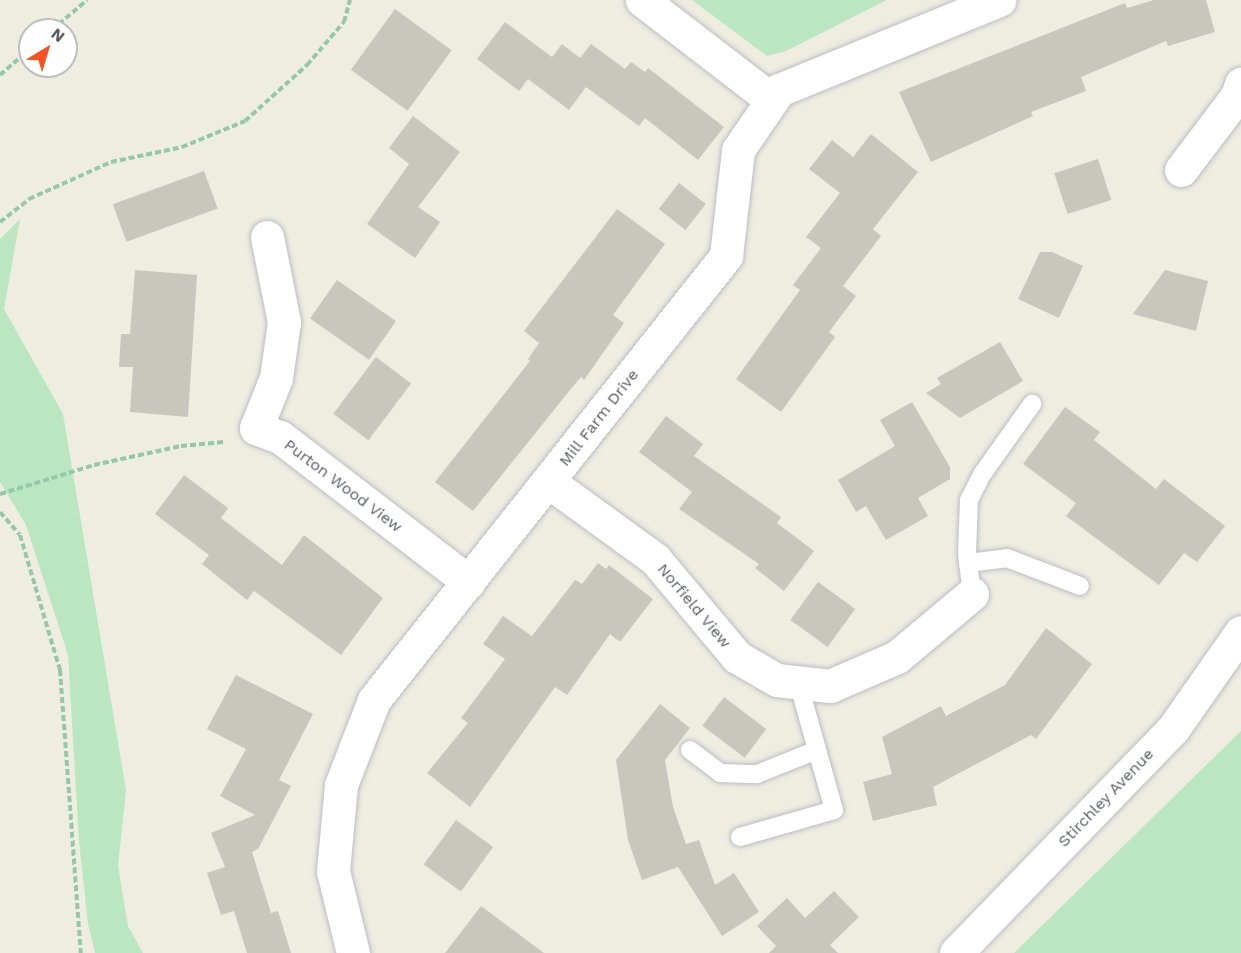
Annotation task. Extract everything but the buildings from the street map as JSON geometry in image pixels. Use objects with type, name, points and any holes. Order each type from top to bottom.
[{"type":"street","points":[[642,0],[772,100]]},
{"type":"street","name":"Mill Farm Drive","points":[[353,953],[333,871],[341,785],[374,700],[726,256],[738,150],[779,90],[999,0]]},
{"type":"street","points":[[1181,170],[1238,96],[1241,84]]},
{"type":"street","name":"Purton Wood View","points":[[267,237],[284,322],[276,378],[256,428],[280,437],[469,582]]},
{"type":"street","name":"Norfield View","points":[[549,482],[655,560],[737,657],[777,680],[830,686],[897,657],[970,578]]},
{"type":"street","name":"Stirchley Avenue","points":[[957,953],[1173,729],[1241,632]]},
{"type":"lane","points":[[1032,404],[983,473],[969,500],[970,578],[1007,558],[1080,586]]},
{"type":"lane","points":[[740,837],[834,810],[798,682]]},
{"type":"lane","points":[[690,750],[720,773],[748,774],[817,750]]},
{"type":"path","points":[[66,18],[87,0]]},
{"type":"path","points":[[0,222],[29,199],[111,162],[182,147],[245,121],[307,65],[344,22],[350,0]]},
{"type":"path","points":[[0,75],[18,59]]},
{"type":"path","points":[[0,494],[94,465],[181,446],[280,437]]},
{"type":"path","points":[[0,512],[20,535],[60,670],[81,953]]},
{"type":"green space","points":[[692,0],[887,0],[786,51],[767,56]]},
{"type":"green space","points":[[20,219],[4,309],[63,414],[126,790],[118,866],[128,926],[143,953],[95,953],[88,924],[79,842],[68,655],[26,525],[0,482],[0,239]]},
{"type":"green space","points":[[1241,731],[1241,953],[1014,953]]}]
